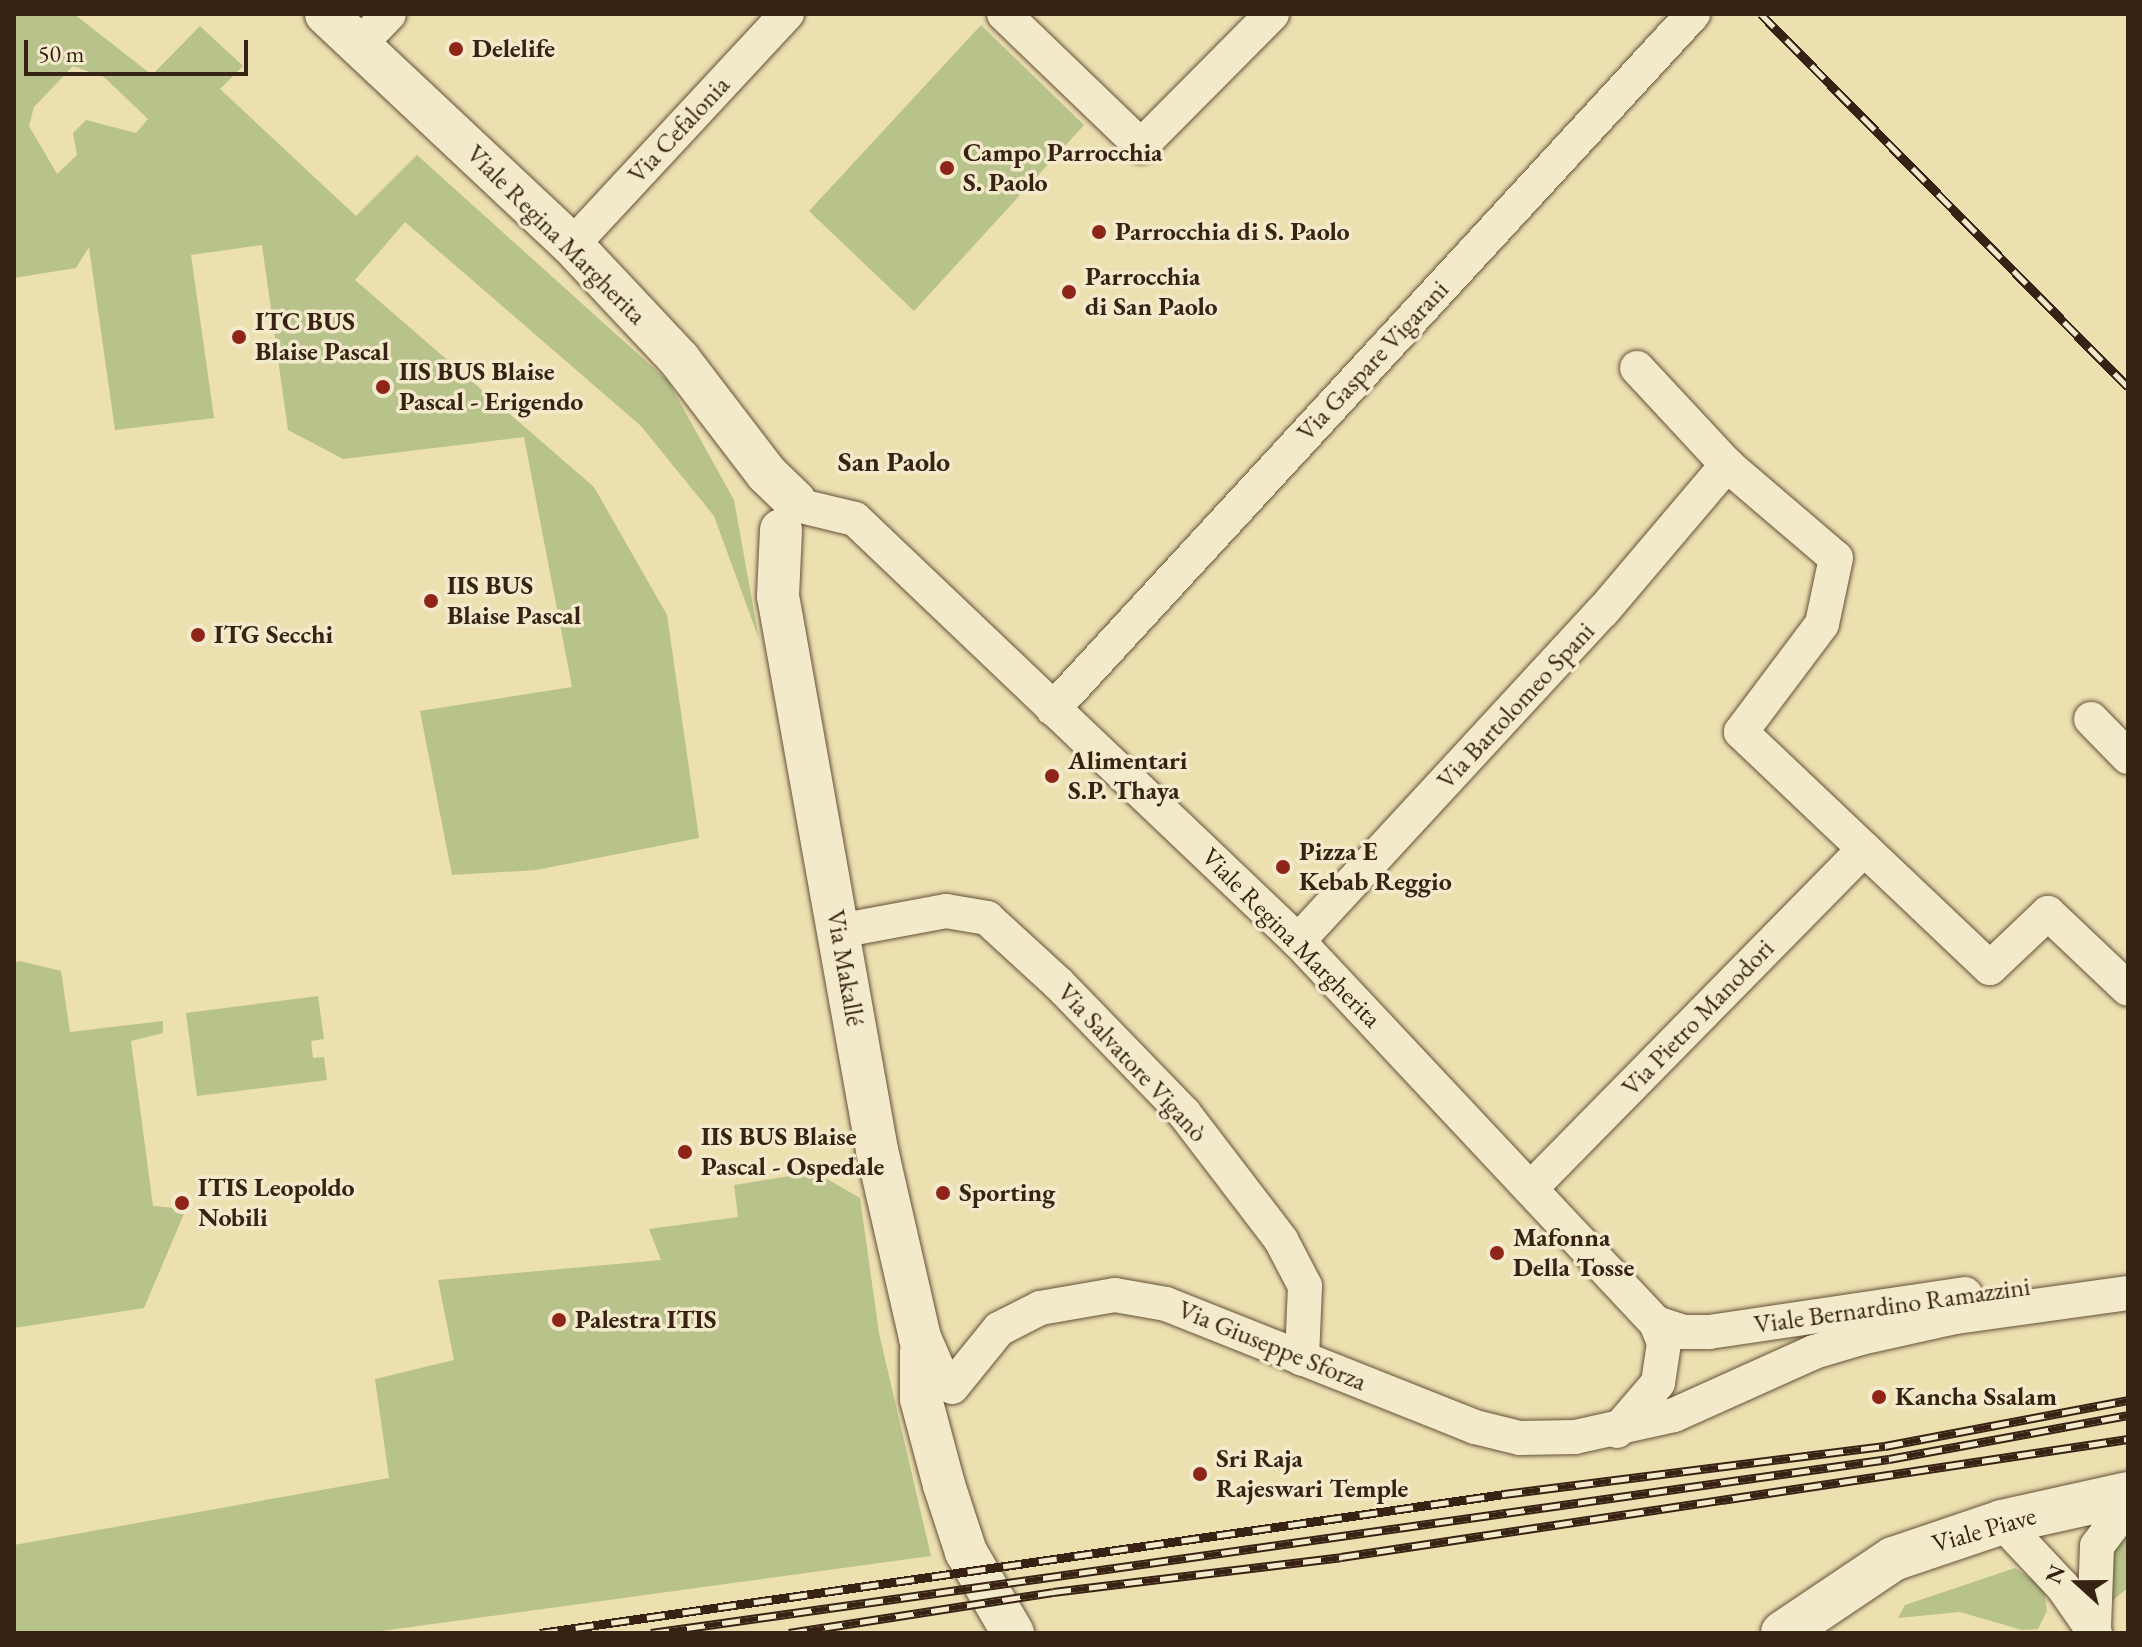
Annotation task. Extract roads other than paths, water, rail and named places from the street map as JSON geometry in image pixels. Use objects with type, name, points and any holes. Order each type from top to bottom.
[{"type":"main road","name":"Viale Piave","points":[[1783,1633],[1847,1585],[1893,1559],[2022,1518],[2128,1494]]},
{"type":"street","name":"Viale Regina Margherita","points":[[326,14],[572,245],[679,359],[789,508],[855,519],[1298,941],[1532,1187],[1656,1323]]},
{"type":"street","points":[[359,45],[389,14]]},
{"type":"street","name":"Via Cefalonia","points":[[572,245],[787,14]]},
{"type":"street","points":[[1004,14],[1141,146],[1272,14]]},
{"type":"street","name":"Via Gaspare Vigarani","points":[[1053,709],[1693,14]]},
{"type":"street","points":[[1637,368],[1727,465],[1836,558],[1822,624],[1741,732],[1990,968],[2048,913],[2128,989]]},
{"type":"street","name":"Via Bartolomeo Spani","points":[[1298,941],[1603,611],[1727,465]]},
{"type":"street","name":"Via Makallé","points":[[789,508],[776,556],[778,596],[885,1193],[936,1402],[966,1552],[1013,1633]]},
{"type":"street","points":[[2091,719],[2128,757]]},
{"type":"street","name":"Via Pietro Manodori","points":[[1532,1187],[1864,849]]},
{"type":"street","name":"Via Salvatore Viganò","points":[[839,931],[946,911],[987,918],[1059,984],[1184,1113],[1281,1240],[1305,1286],[1302,1359]]},
{"type":"street","name":"Viale Bernardino Ramazzini","points":[[1656,1323],[1684,1332],[1760,1327],[2128,1271]]},
{"type":"street","name":"Viale Bernardino Ramazzini","points":[[1617,1431],[1689,1410],[1814,1352],[1861,1338],[1955,1317],[2128,1293]]},
{"type":"street","name":"Via Giuseppe Sforza","points":[[936,1402],[999,1329],[1040,1308],[1115,1295],[1166,1304],[1475,1427],[1520,1438],[1617,1431]]},
{"type":"street","points":[[1617,1431],[1658,1383],[1664,1343],[1656,1323]]},
{"type":"street","points":[[2094,1630],[2097,1546],[2128,1505]]},
{"type":"street","points":[[2022,1518],[2097,1546]]},
{"type":"street","points":[[2022,1518],[2094,1630]]},
{"type":"railway","points":[[1761,14],[2128,387]]},
{"type":"railway","points":[[540,1633],[1504,1494],[1885,1446],[2128,1400]]},
{"type":"railway","points":[[651,1633],[1889,1459],[2128,1415]]},
{"type":"railway","points":[[789,1633],[1053,1592],[1341,1557],[2128,1439]]},
{"type":"place","name":"Delelife","points":[[456,49]]},
{"type":"place","name":"Campo Parrocchia S. Paolo","points":[[947,168]]},
{"type":"place","name":"Parrocchia di S. Paolo","points":[[1099,232]]},
{"type":"place","name":"Parrocchia di San Paolo","points":[[1069,292]]},
{"type":"place","name":"ITC BUS Blaise Pascal","points":[[239,337]]},
{"type":"place","name":"IIS BUS Blaise Pascal - Erigendo","points":[[383,387]]},
{"type":"place","name":"IIS BUS Blaise Pascal","points":[[431,601]]},
{"type":"place","name":"ITG Secchi","points":[[198,635]]},
{"type":"place","name":"Alimentari S.P. Thaya","points":[[1052,776]]},
{"type":"place","name":"Pizza E Kebab Reggio","points":[[1283,867]]},
{"type":"place","name":"IIS BUS Blaise Pascal - Ospedale","points":[[685,1152]]},
{"type":"place","name":"Sporting","points":[[943,1193]]},
{"type":"place","name":"ITIS Leopoldo Nobili","points":[[182,1203]]},
{"type":"place","name":"Mafonna Della Tosse","points":[[1497,1253]]},
{"type":"place","name":"Palestra ITIS","points":[[559,1320]]},
{"type":"place","name":"Kancha Ssalam","points":[[1879,1397]]},
{"type":"place","name":"Sri Raja Rajeswari Temple","points":[[1200,1474]]},
{"type":"district","name":"San Paolo","points":[[894,461]]}]
